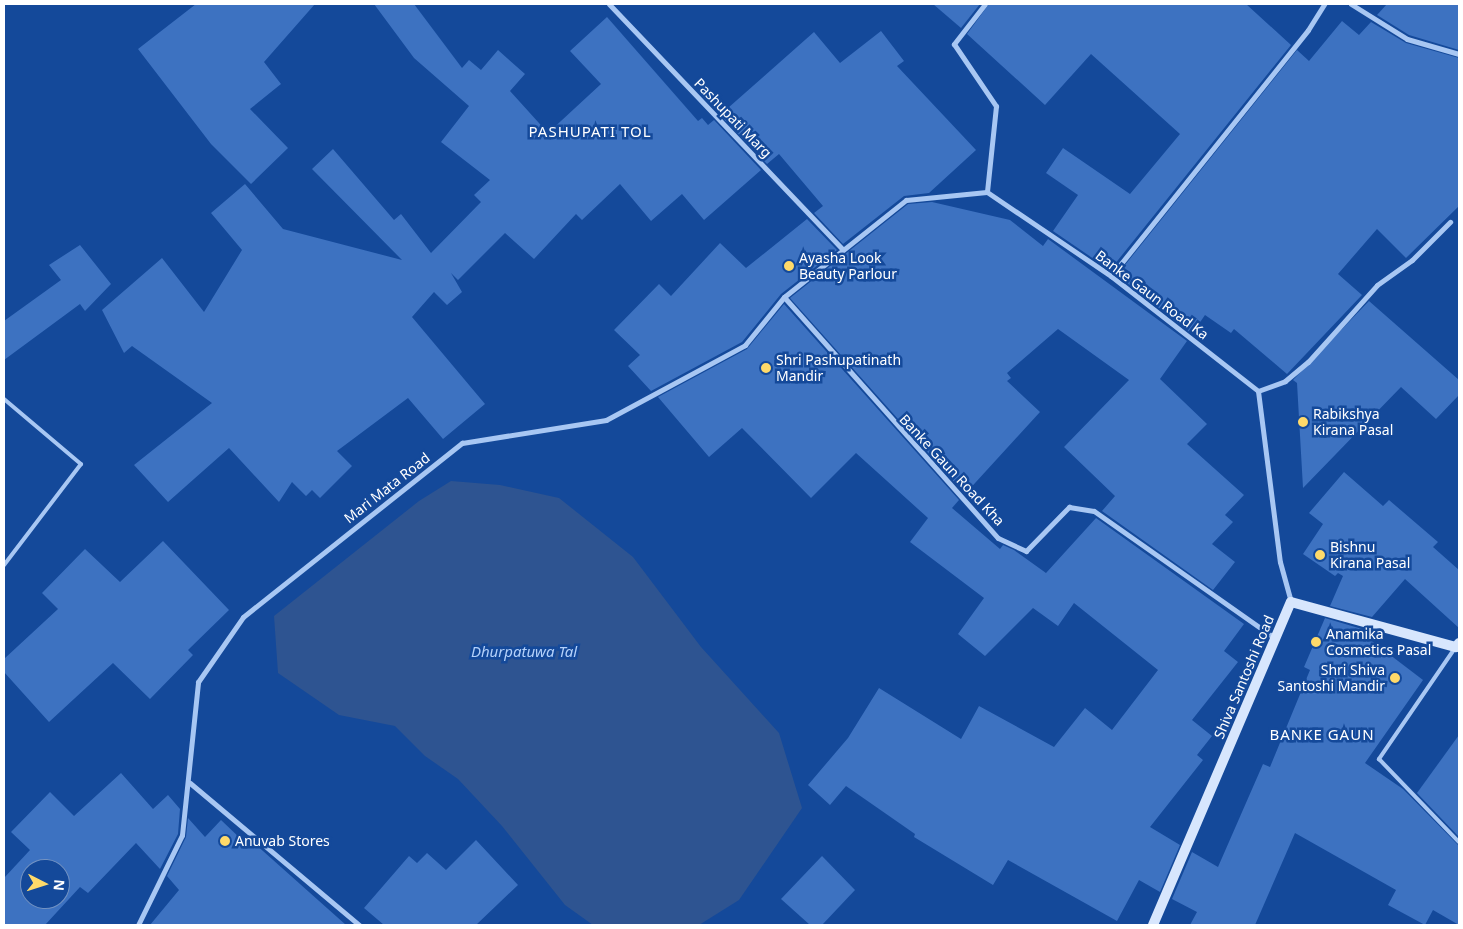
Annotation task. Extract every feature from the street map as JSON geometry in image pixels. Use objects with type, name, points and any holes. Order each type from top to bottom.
[{"type":"main road","name":"Shiva Santoshi Road","points":[[1153,925],[1291,602]]},
{"type":"main road","points":[[1291,602],[1458,645]]},
{"type":"street","name":"Pashupati Marg","points":[[609,4],[842,249]]},
{"type":"street","points":[[842,249],[906,200],[987,192],[996,106],[954,44],[985,4]]},
{"type":"street","points":[[1111,276],[1308,30],[1324,4]]},
{"type":"street","points":[[1352,4],[1407,39],[1459,54]]},
{"type":"street","name":"Banke Gaun Road Ka","points":[[987,192],[1111,276],[1258,391]]},
{"type":"street","points":[[1291,602],[1280,562],[1258,391],[1285,381],[1308,362],[1377,286],[1412,260],[1450,222]]},
{"type":"street","name":"Mari Mata Road","points":[[138,925],[182,835],[190,783],[198,682],[243,617],[462,443],[606,420],[745,345],[784,297],[842,249]]},
{"type":"street","name":"Banke Gaun Road Kha","points":[[784,297],[911,444],[998,538],[1026,551],[1069,507],[1094,511],[1276,639]]},
{"type":"street","points":[[190,783],[359,925]]},
{"type":"lane","points":[[4,398],[82,464],[4,565]]},
{"type":"lane","points":[[1458,645],[1379,760],[1459,842]]},
{"type":"water","name":"Dhurpatuwa Tal","points":[[451,481],[500,485],[559,498],[633,557],[701,647],[779,733],[802,808],[739,900],[699,925],[593,925],[565,905],[502,826],[458,779],[425,756],[395,726],[339,715],[278,673],[274,616],[419,501]]},
{"type":"building","points":[[196,4],[315,4],[264,62],[281,84],[250,109],[288,148],[251,184],[211,144],[138,49]]},
{"type":"building","points":[[374,4],[414,4],[462,68],[469,60],[481,70],[498,50],[525,74],[510,91],[548,133],[601,84],[570,51],[607,17],[698,121],[702,118],[708,125],[714,120],[761,170],[704,220],[682,194],[651,221],[620,184],[582,220],[576,214],[534,259],[505,233],[458,280],[451,273],[462,292],[447,305],[434,292],[412,317],[485,404],[443,439],[408,398],[337,451],[352,466],[320,498],[312,490],[306,496],[292,482],[279,502],[229,448],[168,502],[134,465],[212,403],[132,346],[124,353],[102,310],[162,258],[204,312],[242,250],[211,213],[245,184],[283,229],[402,260],[312,169],[333,149],[394,220],[401,214],[431,253],[481,202],[474,195],[490,180],[441,142],[469,106],[414,58]]},
{"type":"building","points":[[933,4],[980,4],[961,28]]},
{"type":"building","points":[[989,4],[1246,4],[1291,45],[1110,270],[1053,231],[1078,195],[1046,173],[1063,148],[1130,194],[1180,134],[1091,54],[1045,105],[967,34]]},
{"type":"building","points":[[1387,4],[1459,4],[1459,50],[1409,35],[1377,15]]},
{"type":"building","points":[[1342,21],[1359,35],[1371,22],[1406,43],[1459,58],[1459,206],[1406,258],[1377,229],[1338,274],[1362,295],[1287,374],[1234,329],[1231,333],[1205,315],[1192,334],[1117,275],[1297,50],[1309,61]]},
{"type":"building","points":[[881,31],[904,61],[897,66],[976,150],[929,193],[904,196],[843,244],[814,213],[823,206],[779,154],[767,164],[720,115],[814,32],[840,63]]},
{"type":"building","points":[[932,202],[1010,220],[1043,246],[1048,239],[1187,341],[1160,379],[1207,424],[1187,444],[1244,495],[1225,515],[1233,522],[1212,544],[1235,562],[1213,590],[1102,511],[1115,496],[1064,447],[1129,380],[1058,329],[1007,373],[1011,378],[1007,381],[1040,412],[965,494],[790,298],[908,204]]},
{"type":"building","points":[[807,219],[837,250],[781,294],[742,342],[651,391],[628,366],[640,355],[614,330],[659,284],[671,296],[720,243],[746,268]]},
{"type":"building","points":[[80,245],[111,284],[85,311],[80,304],[4,360],[4,321],[61,280],[49,265]]},
{"type":"building","points":[[1369,301],[1459,380],[1459,395],[1436,419],[1401,387],[1303,488],[1297,383],[1293,380]]},
{"type":"building","points":[[784,304],[959,500],[952,508],[1000,549],[1003,545],[1014,550],[1046,573],[1096,518],[1244,624],[1224,651],[1238,662],[1192,720],[1212,736],[1197,755],[1203,760],[1150,827],[1180,845],[1160,892],[1139,880],[1117,921],[1008,860],[993,885],[914,837],[915,834],[846,786],[830,805],[808,785],[848,738],[879,688],[961,739],[979,706],[1054,747],[1085,708],[1112,730],[1158,670],[1074,603],[1058,626],[1033,608],[985,656],[958,634],[984,598],[910,542],[928,518],[856,453],[811,498],[742,428],[709,457],[658,397],[747,349]]},
{"type":"building","points":[[1344,472],[1383,506],[1389,500],[1438,542],[1433,547],[1459,570],[1459,628],[1405,579],[1372,617],[1330,606],[1343,576],[1338,573],[1335,576],[1303,554],[1323,524],[1309,513]]},
{"type":"building","points":[[163,541],[229,610],[188,650],[193,655],[150,699],[113,663],[49,722],[4,672],[4,659],[58,609],[42,593],[85,549],[120,582]]},
{"type":"building","points":[[1325,618],[1362,629],[1360,632],[1423,680],[1365,763],[1403,789],[1459,846],[1459,925],[1433,910],[1425,925],[1388,905],[1396,890],[1295,833],[1255,925],[1190,925],[1197,912],[1172,899],[1192,852],[1218,867],[1263,764],[1270,767],[1310,670],[1304,667]]},
{"type":"building","points":[[1459,735],[1459,837],[1417,793]]},
{"type":"building","points":[[121,773],[153,809],[168,795],[180,809],[178,834],[160,869],[136,843],[88,893],[80,887],[70,898],[70,859],[22,859],[30,850],[11,832],[50,792],[74,816]]},
{"type":"building","points":[[188,818],[205,837],[221,820],[242,840],[246,836],[346,925],[150,925],[179,890],[167,876],[186,837]]},
{"type":"building","points":[[476,840],[518,885],[476,925],[384,925],[364,908],[409,856],[417,863],[427,853],[446,870]]},
{"type":"building","points":[[822,856],[855,890],[822,925],[810,925],[781,899]]},
{"type":"building","points":[[20,861],[20,909],[60,909],[45,925],[4,925],[4,878]]},
{"type":"place","name":"Ayasha Look Beauty Parlour","points":[[789,266]]},
{"type":"place","name":"Shri Pashupatinath Mandir","points":[[766,368]]},
{"type":"place","name":"Rabikshya Kirana Pasal","points":[[1303,422]]},
{"type":"place","name":"Bishnu Kirana Pasal","points":[[1320,555]]},
{"type":"place","name":"Anamika Cosmetics Pasal","points":[[1316,642]]},
{"type":"place","name":"Shri Shiva Santoshi Mandir","points":[[1395,678]]},
{"type":"place","name":"Anuvab Stores","points":[[225,841]]},
{"type":"district","name":"PASHUPATI TOL","points":[[590,132]]},
{"type":"district","name":"BANKE GAUN","points":[[1322,735]]}]
